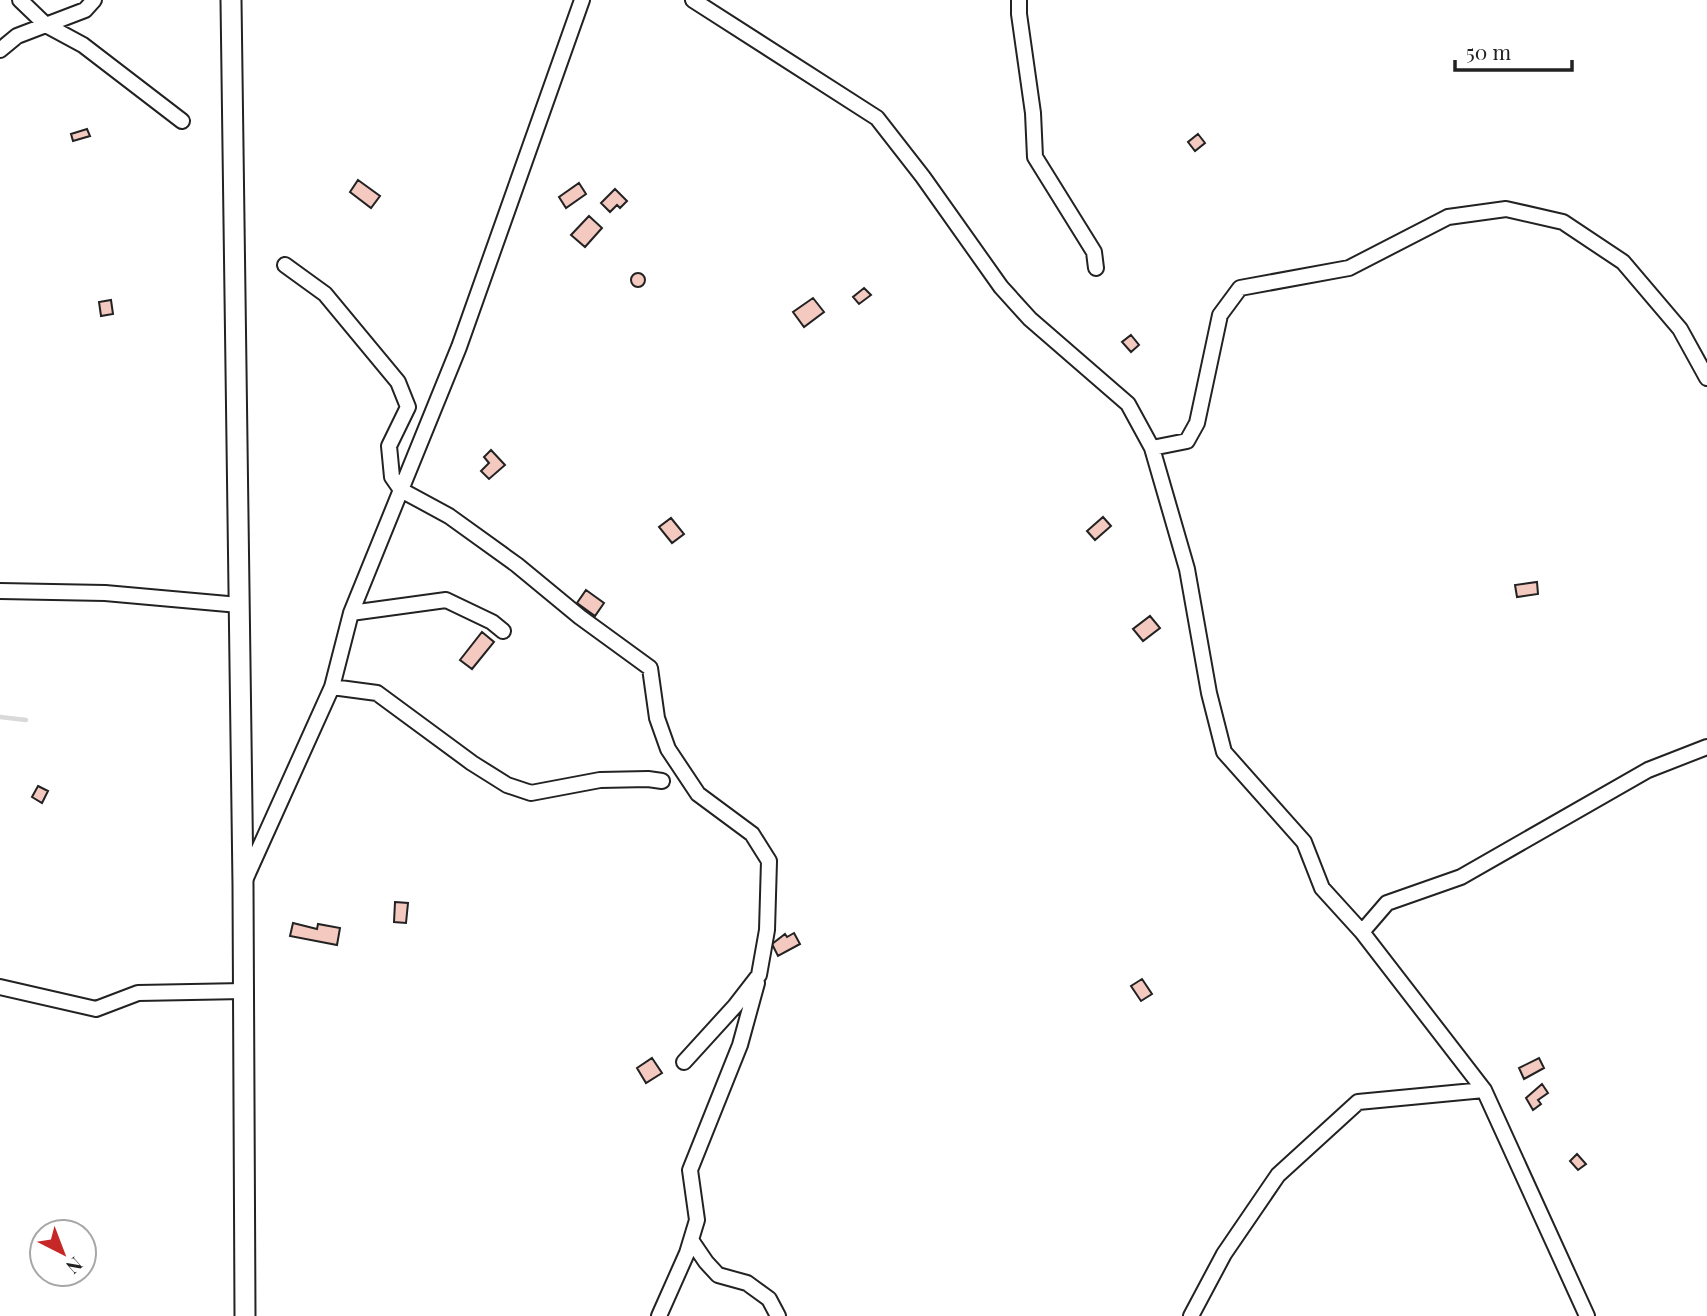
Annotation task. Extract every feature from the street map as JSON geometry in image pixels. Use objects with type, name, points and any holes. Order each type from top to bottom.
[{"type":"main road","points":[[231,0],[243,885],[245,1316]]},
{"type":"street","points":[[20,0],[46,25],[83,45],[182,121]]},
{"type":"street","points":[[0,50],[17,36],[85,10],[94,0]]},
{"type":"street","points":[[243,885],[332,687],[351,613],[459,347],[582,0]]},
{"type":"street","points":[[693,0],[877,118],[923,177],[1001,287],[1030,319],[1128,404],[1152,448],[1187,569],[1209,693],[1224,752],[1304,842],[1322,888],[1362,932],[1484,1090],[1587,1316]]},
{"type":"street","points":[[1019,0],[1033,113],[1035,157],[1094,252],[1096,268]]},
{"type":"street","points":[[1152,448],[1187,441],[1197,424],[1220,315],[1240,288],[1349,268],[1448,216],[1506,209],[1563,222],[1623,261],[1680,330],[1707,377]]},
{"type":"street","points":[[285,265],[326,294],[398,382],[408,407],[389,446],[393,477],[401,490],[449,516],[650,667],[657,718],[668,749],[698,794],[752,834],[769,861],[767,930],[759,975],[740,1045],[690,1170],[697,1220],[659,1316]]},
{"type":"street","points":[[0,591],[105,593],[239,605]]},
{"type":"street","points":[[351,613],[446,600],[492,622],[503,631]]},
{"type":"street","points":[[332,687],[377,693],[507,785],[531,793],[600,780],[662,781]]},
{"type":"street","points":[[1362,932],[1387,903],[1461,877],[1648,770],[1707,747]]},
{"type":"street","points":[[684,1062],[759,975]]},
{"type":"street","points":[[0,987],[96,1009],[138,993],[244,991]]},
{"type":"street","points":[[1191,1316],[1224,1254],[1278,1175],[1358,1102],[1484,1090]]},
{"type":"street","points":[[691,1240],[718,1275],[747,1283],[769,1299],[778,1316]]},
{"type":"building","points":[[87,129],[90,136],[73,141],[71,134]]},
{"type":"building","points":[[1198,134],[1205,143],[1195,151],[1188,142]]},
{"type":"building","points":[[358,180],[380,196],[371,208],[350,192]]},
{"type":"building","points":[[579,183],[586,194],[566,208],[559,197]]},
{"type":"building","points":[[615,189],[627,201],[610,212],[601,203]]},
{"type":"building","points":[[589,216],[602,228],[585,247],[571,235]]},
{"type":"building","points":[[638,273],[643,275],[643,285],[638,287],[633,285],[631,280],[633,275]]},
{"type":"building","points":[[864,288],[871,295],[859,304],[853,297]]},
{"type":"building","points":[[813,298],[824,312],[804,327],[793,312]]},
{"type":"building","points":[[111,300],[113,314],[101,316],[99,302]]},
{"type":"building","points":[[1131,335],[1139,345],[1131,352],[1122,342]]},
{"type":"building","points":[[491,450],[505,465],[489,479],[481,471],[489,463],[484,457]]},
{"type":"building","points":[[1103,517],[1111,526],[1095,540],[1087,531]]},
{"type":"building","points":[[671,518],[684,534],[672,543],[659,527]]},
{"type":"building","points":[[1537,582],[1538,594],[1517,597],[1515,585]]},
{"type":"building","points":[[586,590],[604,603],[595,616],[577,603]]},
{"type":"building","points":[[1150,616],[1160,628],[1143,641],[1133,629]]},
{"type":"building","points":[[482,632],[494,642],[472,669],[460,660]]},
{"type":"building","points":[[38,786],[48,791],[42,803],[32,797]]},
{"type":"building","points":[[395,902],[408,903],[406,923],[394,922]]},
{"type":"building","points":[[293,923],[317,929],[318,924],[340,928],[337,945],[290,936]]},
{"type":"building","points":[[794,933],[800,944],[778,956],[772,944],[785,934],[787,937]]},
{"type":"building","points":[[1142,979],[1152,994],[1141,1001],[1131,986]]},
{"type":"building","points":[[652,1058],[662,1073],[646,1083],[637,1068]]},
{"type":"building","points":[[1539,1058],[1544,1068],[1524,1079],[1519,1068]]},
{"type":"building","points":[[1542,1084],[1548,1093],[1538,1100],[1541,1104],[1533,1110],[1526,1098]]},
{"type":"building","points":[[1577,1154],[1586,1164],[1578,1170],[1570,1161]]},
{"type":"waterway","points":[[0,717],[26,720]]}]
